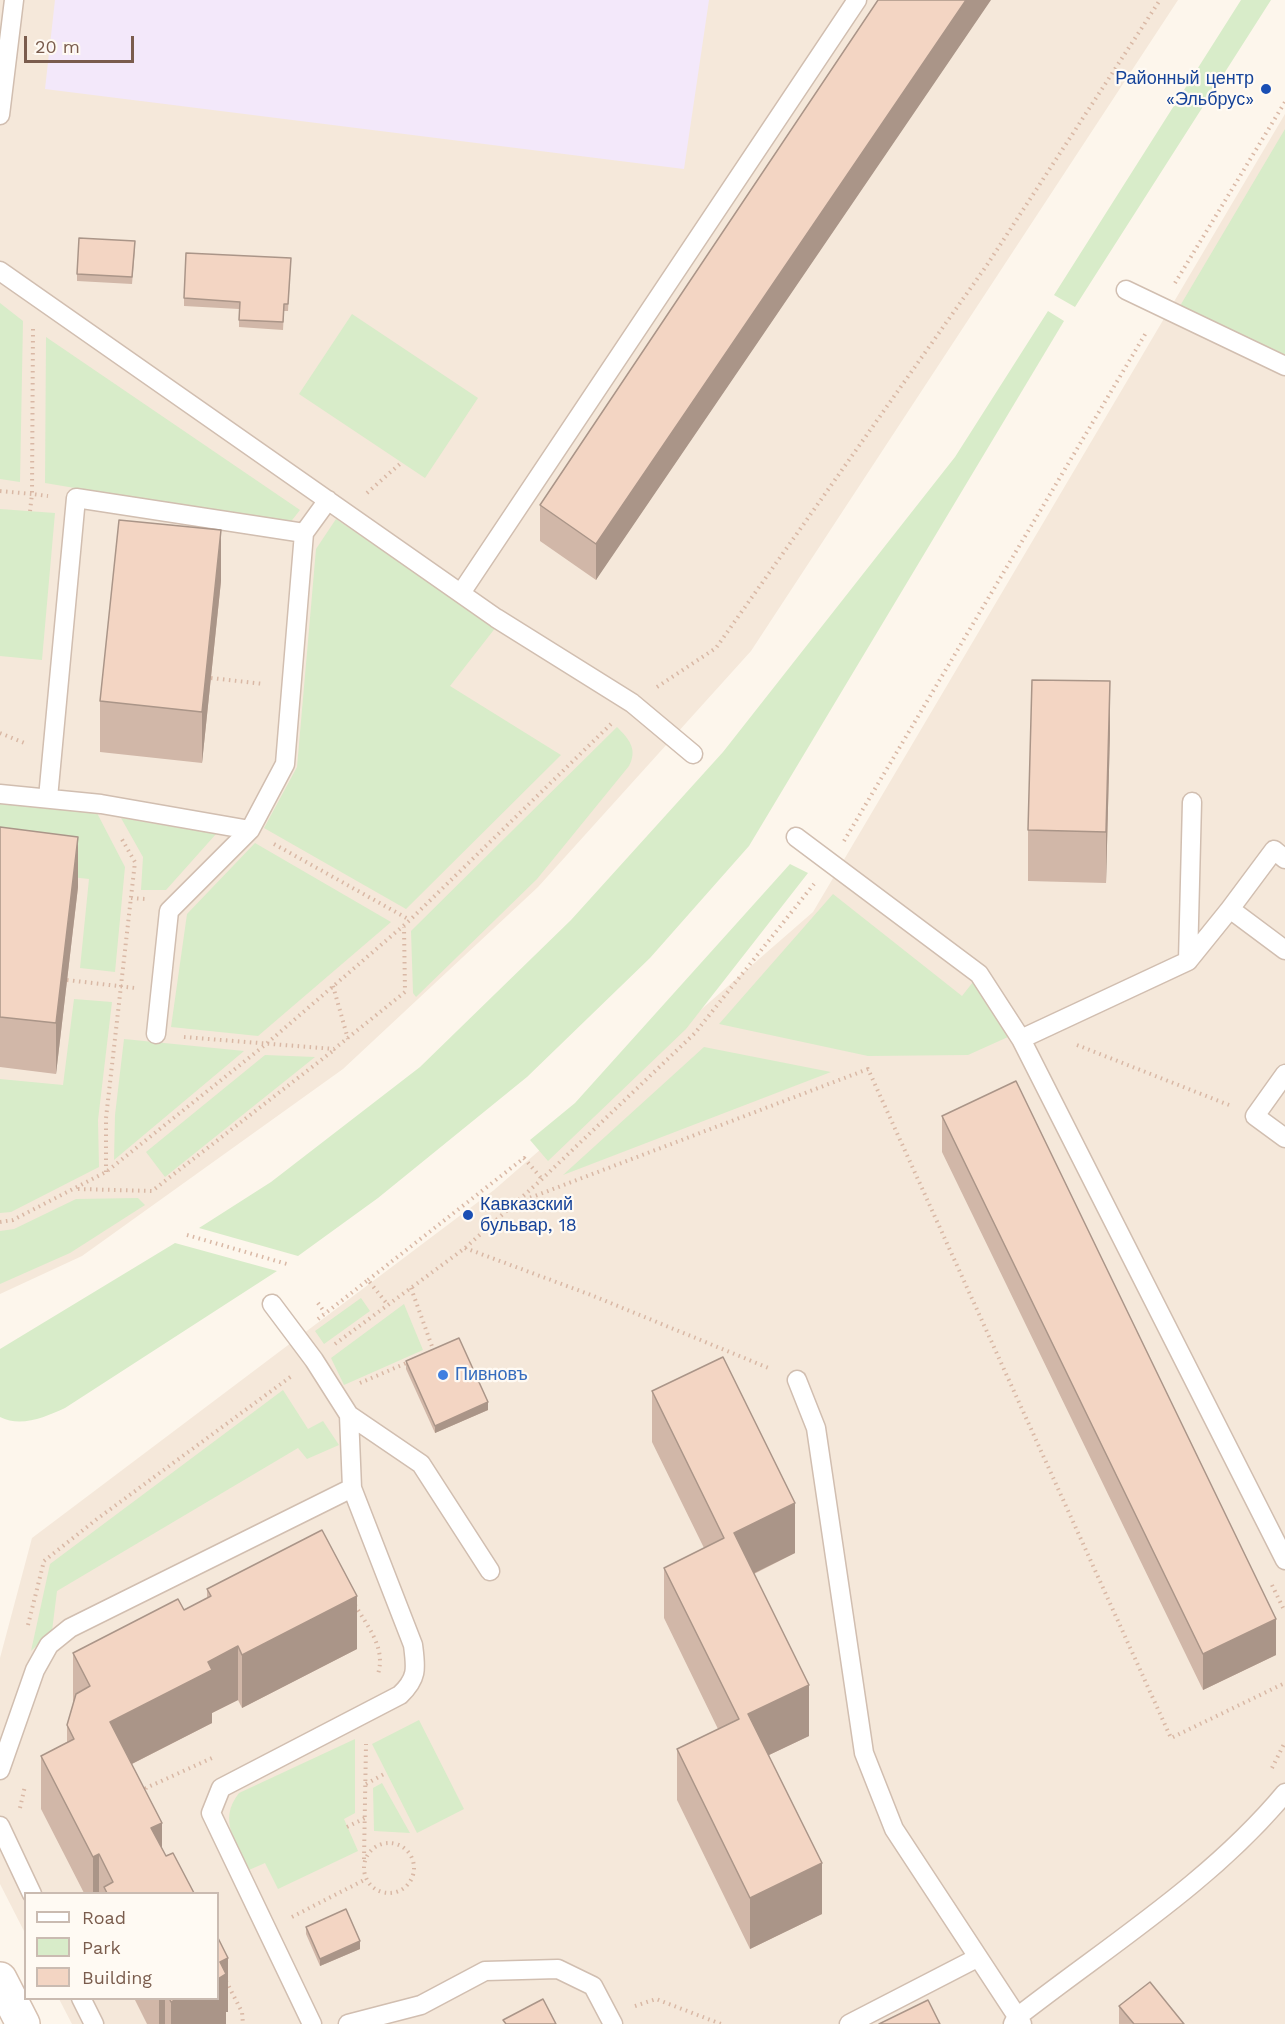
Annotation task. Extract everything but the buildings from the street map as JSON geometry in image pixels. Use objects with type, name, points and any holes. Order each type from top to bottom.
[{"type":"main road","points":[[0,1978],[23,2024]]},
{"type":"lane","points":[[0,115],[4,48],[14,0]]},
{"type":"lane","points":[[462,593],[857,0]]},
{"type":"lane","points":[[0,272],[462,593],[632,703],[693,754]]},
{"type":"lane","points":[[1125,290],[1285,366]]},
{"type":"lane","points":[[48,798],[76,498],[304,533]]},
{"type":"lane","points":[[156,1034],[169,911],[250,830],[285,765],[304,533],[328,500]]},
{"type":"lane","points":[[0,795],[101,804],[250,830]]},
{"type":"lane","points":[[1188,961],[1192,802]]},
{"type":"lane","points":[[796,837],[979,974],[1021,1039],[1285,1560]]},
{"type":"lane","points":[[1021,1039],[1188,961],[1281,849]]},
{"type":"lane","points":[[1230,909],[1285,950]]},
{"type":"lane","points":[[1285,1074],[1255,1116],[1285,1138]]},
{"type":"lane","points":[[272,1304],[314,1360],[349,1415],[421,1464],[490,1571]]},
{"type":"lane","points":[[797,1380],[816,1428],[864,1753],[894,1829],[1017,2022],[1209,1872],[1253,1831],[1285,1793]]},
{"type":"lane","points":[[312,2024],[265,1930],[211,1813],[215,1797],[221,1788],[400,1695],[412,1684],[416,1668],[410,1635],[352,1488],[349,1415]]},
{"type":"lane","points":[[0,1770],[35,1670],[49,1645],[70,1628],[352,1488]]},
{"type":"lane","points":[[0,1826],[32,1892]]},
{"type":"lane","points":[[849,2024],[977,1958]]},
{"type":"lane","points":[[348,2024],[421,2005],[485,1971],[558,1969],[593,1986],[611,2020]]},
{"type":"lane","points":[[82,2000],[94,2024]]},
{"type":"path","points":[[0,1222],[13,1220],[77,1189],[106,1172],[265,1045],[404,926],[632,703],[716,648],[987,265],[1160,0]]},
{"type":"path","points":[[35,1670],[19,1662],[44,1561],[465,1248],[542,1179],[695,1033],[831,862],[1285,102]]},
{"type":"path","points":[[30,511],[33,323]]},
{"type":"path","points":[[346,512],[402,462]]},
{"type":"path","points":[[0,491],[76,498]]},
{"type":"path","points":[[211,678],[291,687]]},
{"type":"path","points":[[101,804],[135,862],[106,1118],[106,1172]]},
{"type":"path","points":[[250,830],[410,920]]},
{"type":"path","points":[[131,898],[154,900]]},
{"type":"path","points":[[77,1189],[153,1191],[348,1039],[405,992],[404,926]]},
{"type":"path","points":[[67,980],[160,990]]},
{"type":"path","points":[[333,987],[348,1039]]},
{"type":"path","points":[[1040,1030],[1255,1116]]},
{"type":"path","points":[[156,1034],[334,1050]]},
{"type":"path","points":[[516,1202],[868,1069],[1171,1738],[1285,1683]]},
{"type":"path","points":[[318,1303],[325,1313],[524,1158],[542,1179]]},
{"type":"path","points":[[187,1235],[287,1264]]},
{"type":"path","points":[[465,1248],[591,1295],[797,1380]]},
{"type":"path","points":[[368,1280],[388,1305]]},
{"type":"path","points":[[411,1288],[436,1356]]},
{"type":"path","points":[[423,1355],[434,1350]]},
{"type":"path","points":[[336,1394],[412,1360]]},
{"type":"path","points":[[350,1595],[379,1647],[382,1662],[377,1676]]},
{"type":"path","points":[[364,1862],[367,1854],[380,1844],[395,1843],[409,1852],[414,1867],[409,1882],[395,1892],[378,1891],[366,1880],[364,1862],[366,1713]]},
{"type":"path","points":[[141,1801],[146,1788],[221,1754]]},
{"type":"path","points":[[366,1784],[386,1773]]},
{"type":"path","points":[[19,1814],[26,1780]]},
{"type":"path","points":[[347,1827],[365,1818]]},
{"type":"path","points":[[265,1930],[366,1880]]},
{"type":"path","points":[[222,1974],[242,2012],[243,2024]]},
{"type":"path","points":[[611,2020],[656,1999],[721,2024]]},
{"type":"shaded area","points":[[0,0],[1178,0],[751,651],[538,887],[343,1069],[82,1256],[0,1294]]},
{"type":"shaded area","points":[[55,0],[709,0],[684,169],[45,89]]},
{"type":"shaded area","points":[[1285,114],[1285,2024],[72,2024],[60,2000],[219,2000],[219,1892],[24,1892],[24,1931],[0,1884],[0,1658],[32,1538],[494,1190],[813,912]]},
{"type":"green space","points":[[1241,0],[1271,0],[1075,307],[1054,295]]},
{"type":"green space","points":[[1285,129],[1285,359],[1177,311]]},
{"type":"green space","points":[[0,303],[23,321],[20,482],[0,479]]},
{"type":"green space","points":[[1048,311],[1064,321],[749,846],[650,958],[527,1077],[378,1198],[298,1256],[199,1228],[271,1182],[420,1067],[571,920],[723,752],[955,457]]},
{"type":"green space","points":[[352,314],[478,398],[425,478],[299,394]]},
{"type":"green space","points":[[46,337],[300,510],[289,524],[45,483]]},
{"type":"green space","points":[[0,509],[55,513],[42,660],[0,656]]},
{"type":"green space","points":[[336,519],[496,627],[450,686],[561,755],[406,909],[264,828],[297,767],[316,549]]},
{"type":"green space","points":[[617,727],[631,745],[633,754],[629,766],[537,879],[416,997],[413,993],[411,931]]},
{"type":"green space","points":[[0,803],[97,813],[125,867],[115,972],[80,968],[89,879],[0,869]]},
{"type":"green space","points":[[121,818],[216,834],[166,890],[141,890],[143,857]]},
{"type":"green space","points":[[255,843],[391,922],[258,1036],[171,1027],[187,914]]},
{"type":"green space","points":[[790,864],[808,873],[686,1029],[548,1161],[530,1140],[575,1103]]},
{"type":"green space","points":[[833,894],[962,996],[973,982],[1008,1037],[968,1055],[868,1056],[719,1024]]},
{"type":"green space","points":[[74,999],[112,1002],[98,1120],[99,1167],[11,1212],[0,1213],[0,1079],[63,1085]]},
{"type":"green space","points":[[124,1039],[244,1051],[114,1160],[115,1115]]},
{"type":"green space","points":[[704,1047],[831,1072],[563,1175]]},
{"type":"green space","points":[[265,1055],[315,1057],[165,1177],[146,1152]]},
{"type":"green space","points":[[138,1198],[145,1205],[70,1253],[0,1284],[0,1231],[14,1229],[76,1199]]},
{"type":"green space","points":[[175,1243],[277,1271],[65,1408],[33,1420],[16,1422],[0,1417],[0,1349]]},
{"type":"green space","points":[[361,1298],[370,1311],[324,1344],[315,1331]]},
{"type":"green space","points":[[404,1304],[423,1350],[344,1385],[331,1358]]},
{"type":"green space","points":[[283,1390],[308,1429],[323,1421],[339,1445],[307,1459],[298,1448],[57,1591],[52,1631],[31,1651],[50,1564]]},
{"type":"green space","points":[[419,1720],[464,1809],[417,1833],[372,1744]]},
{"type":"green space","points":[[355,1739],[355,1813],[344,1819],[358,1851],[278,1889],[265,1863],[249,1870],[231,1832],[229,1822],[233,1803],[239,1793]]},
{"type":"green space","points":[[382,1783],[410,1833],[374,1831],[373,1788]]},
{"type":"place","name":"Районный центр «Эльбрус»","points":[[1266,89]]},
{"type":"place","name":"Кавказский бульвар, 18","points":[[468,1215]]},
{"type":"place","name":"Пивновъ","points":[[443,1375]]}]
